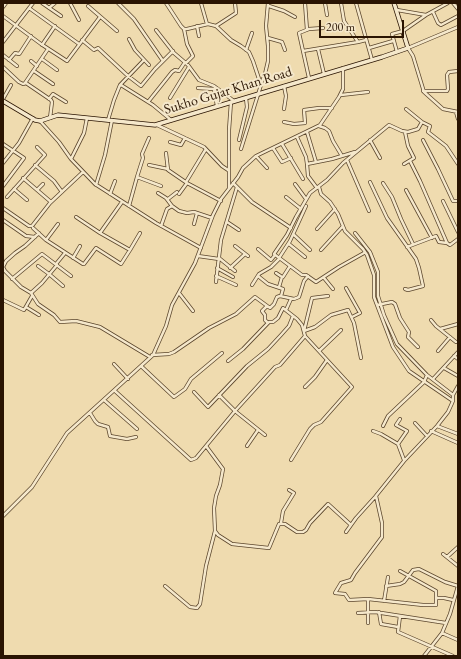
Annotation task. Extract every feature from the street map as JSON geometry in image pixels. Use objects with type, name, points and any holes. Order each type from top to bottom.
[{"type":"main road","points":[[394,3],[408,48]]},
{"type":"main road","name":"Sukho Gujar Khan Road","points":[[40,121],[58,115],[137,124],[157,124],[408,48]]},
{"type":"main road","points":[[3,100],[40,121]]},
{"type":"street","points":[[3,7],[6,3]]},
{"type":"street","points":[[3,42],[32,3]]},
{"type":"street","points":[[42,3],[61,16]]},
{"type":"street","points":[[49,8],[55,3]]},
{"type":"street","points":[[70,3],[79,20]]},
{"type":"street","points":[[118,3],[134,19],[163,61]]},
{"type":"street","points":[[201,3],[207,24]]},
{"type":"street","points":[[216,26],[236,13],[235,3]]},
{"type":"street","points":[[304,3],[307,30]]},
{"type":"street","points":[[325,3],[327,16]]},
{"type":"street","points":[[341,3],[344,21],[358,42]]},
{"type":"street","points":[[356,3],[372,60]]},
{"type":"street","points":[[397,52],[392,34],[403,31],[426,15],[433,12],[442,4],[448,3]]},
{"type":"street","points":[[453,3],[458,9]]},
{"type":"street","points":[[148,102],[172,72],[174,70],[179,71],[193,56],[187,44],[184,29],[168,4]]},
{"type":"street","points":[[241,149],[268,61],[268,38],[266,26],[268,5],[295,17]]},
{"type":"street","points":[[88,6],[117,31]]},
{"type":"street","points":[[29,8],[80,44]]},
{"type":"street","points":[[397,10],[426,15]]},
{"type":"street","points":[[433,12],[438,23],[441,25],[458,16]]},
{"type":"street","points":[[3,16],[42,45],[67,61],[100,17]]},
{"type":"street","points":[[184,29],[207,24],[216,26],[231,40],[246,50],[253,61],[261,85]]},
{"type":"street","points":[[42,45],[55,26]]},
{"type":"street","points":[[197,26],[198,36]]},
{"type":"street","name":"Sukho Gujar Khan Road","points":[[408,48],[458,27]]},
{"type":"street","points":[[309,78],[299,33],[307,30],[324,28]]},
{"type":"street","points":[[156,30],[173,51],[190,67],[199,80],[214,86],[233,101],[229,125],[229,189]]},
{"type":"street","points":[[246,50],[252,33]]},
{"type":"street","points":[[9,60],[15,53],[20,53],[30,36]]},
{"type":"street","points":[[268,38],[282,42],[285,50]]},
{"type":"street","points":[[129,39],[135,50],[149,65]]},
{"type":"street","points":[[82,40],[94,50],[98,48],[141,86],[173,51]]},
{"type":"street","points":[[303,51],[366,40]]},
{"type":"street","points":[[369,48],[393,41]]},
{"type":"street","points":[[408,48],[413,56],[423,91],[443,109],[457,112],[458,119]]},
{"type":"street","points":[[25,83],[48,49]]},
{"type":"street","points":[[318,49],[324,74]]},
{"type":"street","points":[[3,55],[17,66]]},
{"type":"street","points":[[42,59],[57,70]]},
{"type":"street","points":[[96,185],[105,155],[114,100],[121,85],[144,60]]},
{"type":"street","points":[[31,61],[37,66]]},
{"type":"street","points":[[3,67],[19,82],[23,84],[25,83],[52,102],[50,118]]},
{"type":"street","points":[[170,98],[190,67]]},
{"type":"street","points":[[3,516],[32,487],[68,433],[128,379],[151,356],[166,326],[172,305],[198,256],[220,201],[243,168],[256,156],[319,126],[343,89],[343,68]]},
{"type":"street","points":[[34,71],[53,84]]},
{"type":"street","points":[[423,91],[446,91],[448,89],[448,73],[450,71],[458,71]]},
{"type":"street","points":[[3,100],[11,85]]},
{"type":"street","points":[[121,85],[148,102],[171,120]]},
{"type":"street","points":[[284,86],[286,96],[284,109]]},
{"type":"street","points":[[198,88],[214,89],[217,106]]},
{"type":"street","points":[[340,95],[368,92]]},
{"type":"street","points":[[49,99],[53,94],[66,102]]},
{"type":"street","points":[[239,140],[247,108],[246,98]]},
{"type":"street","points":[[284,122],[294,124],[305,123],[304,110],[332,108]]},
{"type":"street","points":[[406,108],[422,122],[430,126],[428,132],[446,146],[458,164]]},
{"type":"street","points":[[3,163],[19,143],[33,118]]},
{"type":"street","points":[[71,159],[84,133],[87,118]]},
{"type":"street","points":[[40,121],[59,142],[71,159],[96,185],[161,226],[201,248]]},
{"type":"street","points":[[252,285],[263,271],[271,267],[288,244],[306,199],[310,193],[319,188],[357,151],[390,125],[405,132],[418,129],[422,122]]},
{"type":"street","points":[[157,124],[206,149],[222,166],[228,170]]},
{"type":"street","points":[[319,126],[328,129],[342,156]]},
{"type":"street","points":[[307,132],[316,162]]},
{"type":"street","points":[[404,164],[410,162],[414,158],[409,148],[405,132]]},
{"type":"street","points":[[297,137],[307,164],[308,176],[319,188],[321,194],[335,209],[345,231],[370,252],[378,272],[374,297],[397,344],[427,376],[433,379],[453,397]]},
{"type":"street","points":[[129,206],[143,158],[142,154],[149,138]]},
{"type":"street","points":[[170,142],[181,145],[185,138]]},
{"type":"street","points":[[370,140],[380,158]]},
{"type":"street","points":[[423,140],[453,201],[458,200]]},
{"type":"street","points":[[3,144],[24,158],[3,186]]},
{"type":"street","points":[[282,144],[303,179]]},
{"type":"street","points":[[7,197],[45,155],[37,147]]},
{"type":"street","points":[[273,148],[282,162],[291,158]]},
{"type":"street","points":[[168,199],[178,193],[187,182],[206,149]]},
{"type":"street","points":[[307,164],[357,151]]},
{"type":"street","points":[[166,153],[168,169]]},
{"type":"street","points":[[256,156],[267,168]]},
{"type":"street","points":[[348,160],[369,211]]},
{"type":"street","points":[[410,162],[420,181],[447,243]]},
{"type":"street","points":[[149,165],[168,169],[220,201]]},
{"type":"street","points":[[35,166],[52,179],[62,192]]},
{"type":"street","points":[[3,208],[30,226],[83,172]]},
{"type":"street","points":[[137,177],[161,186]]},
{"type":"street","points":[[23,178],[52,202]]},
{"type":"street","points":[[110,194],[115,181]]},
{"type":"street","points":[[370,182],[388,218],[417,261],[424,286],[408,290],[405,289]]},
{"type":"street","points":[[233,183],[252,202],[291,228]]},
{"type":"street","points":[[383,183],[392,197],[413,244]]},
{"type":"street","points":[[37,190],[43,184]]},
{"type":"street","points":[[295,184],[306,199]]},
{"type":"street","points":[[216,282],[221,240],[237,187]]},
{"type":"street","points":[[14,189],[27,200]]},
{"type":"street","points":[[406,190],[432,238]]},
{"type":"street","points":[[158,193],[168,199],[172,206],[181,212],[188,213],[192,211],[212,218]]},
{"type":"street","points":[[286,197],[301,212]]},
{"type":"street","points":[[443,201],[458,232]]},
{"type":"street","points":[[100,233],[122,202]]},
{"type":"street","points":[[161,226],[167,209],[172,206]]},
{"type":"street","points":[[306,206],[291,228],[284,242],[275,252],[277,257],[302,275],[308,276],[316,282],[364,252]]},
{"type":"street","points":[[317,229],[335,209]]},
{"type":"street","points":[[194,224],[198,213]]},
{"type":"street","points":[[76,216],[100,233],[130,250]]},
{"type":"street","points":[[3,220],[26,236],[35,237]]},
{"type":"street","points":[[226,222],[239,230]]},
{"type":"street","points":[[46,240],[58,224]]},
{"type":"street","points":[[321,250],[343,226]]},
{"type":"street","points":[[33,228],[46,240],[84,264],[96,248],[121,264],[140,233]]},
{"type":"street","points":[[355,232],[364,247],[364,252],[376,281]]},
{"type":"street","points":[[39,233],[15,253],[5,264],[4,270],[12,279],[32,294],[38,304],[61,322],[76,321],[100,327],[151,356],[174,352],[236,314],[255,297],[271,308],[277,297],[299,297],[308,276]]},
{"type":"street","points":[[293,234],[310,250]]},
{"type":"street","points":[[407,247],[436,236],[439,242],[450,245],[458,239]]},
{"type":"street","points":[[284,242],[305,257]]},
{"type":"street","points":[[73,258],[80,246]]},
{"type":"street","points":[[230,268],[247,255],[235,246]]},
{"type":"street","points":[[258,249],[271,260],[277,257]]},
{"type":"street","points":[[3,300],[24,310],[32,294],[65,253]]},
{"type":"street","points":[[12,279],[42,254],[71,276]]},
{"type":"street","points":[[198,256],[219,258],[235,271]]},
{"type":"street","points":[[38,266],[64,286]]},
{"type":"street","points":[[279,287],[282,276],[284,276],[290,266]]},
{"type":"street","points":[[217,268],[233,277]]},
{"type":"street","points":[[276,273],[282,276]]},
{"type":"street","points":[[216,276],[236,285]]},
{"type":"street","points":[[258,276],[274,287],[279,287],[283,290],[281,296]]},
{"type":"street","points":[[324,278],[333,289]]},
{"type":"street","points":[[346,288],[360,313],[352,318]]},
{"type":"street","points":[[179,293],[193,310]]},
{"type":"street","points":[[304,331],[312,298],[328,296]]},
{"type":"street","points":[[286,310],[291,298]]},
{"type":"street","points":[[379,305],[392,302],[395,304],[400,318],[409,332],[408,337],[418,347]]},
{"type":"street","points":[[379,305],[393,347],[409,371],[453,397]]},
{"type":"street","points":[[267,306],[262,311],[266,315],[265,320],[268,323]]},
{"type":"street","points":[[26,307],[39,315]]},
{"type":"street","points":[[228,361],[269,322],[273,322],[278,318],[283,308],[302,324],[305,336],[352,387],[321,422],[314,425],[310,429],[291,460]]},
{"type":"street","points":[[304,331],[315,326],[331,315],[347,309],[352,318],[358,338],[361,358]]},
{"type":"street","points":[[194,392],[207,407],[247,366],[268,349],[289,326],[293,316]]},
{"type":"street","points":[[431,320],[440,329],[456,340]]},
{"type":"street","points":[[440,329],[458,324]]},
{"type":"street","points":[[319,351],[341,330]]},
{"type":"street","points":[[114,391],[191,460],[196,458],[235,411],[275,367],[280,365],[305,336]]},
{"type":"street","points":[[438,351],[450,337]]},
{"type":"street","points":[[433,379],[458,352]]},
{"type":"street","points":[[141,366],[174,397],[185,389],[191,379],[222,353]]},
{"type":"street","points":[[454,356],[458,359]]},
{"type":"street","points":[[305,387],[315,377],[327,360]]},
{"type":"street","points":[[114,364],[128,379]]},
{"type":"street","points":[[444,368],[458,376]]},
{"type":"street","points":[[383,426],[388,416],[424,381],[427,376]]},
{"type":"street","points":[[346,532],[404,460],[432,432],[448,412],[458,386]]},
{"type":"street","points":[[219,394],[235,411],[265,435]]},
{"type":"street","points":[[104,400],[137,429]]},
{"type":"street","points":[[90,413],[98,424],[108,427],[110,436],[127,439],[136,437]]},
{"type":"street","points":[[398,444],[407,431],[396,425],[400,419]]},
{"type":"street","points":[[415,423],[427,436]]},
{"type":"street","points":[[437,426],[458,434]]},
{"type":"street","points":[[247,446],[258,430]]},
{"type":"street","points":[[372,432],[381,434],[398,444],[404,460]]},
{"type":"street","points":[[432,432],[458,443]]},
{"type":"street","points":[[165,586],[190,607],[195,608],[199,606],[206,566],[215,531],[214,508],[223,469],[206,446]]},
{"type":"street","points":[[215,531],[218,535],[232,544],[254,545],[267,548],[270,546],[278,525],[281,523],[283,511],[294,493],[289,490]]},
{"type":"street","points":[[376,496],[382,524],[382,537],[355,573],[352,580],[340,583],[335,593],[345,594],[349,600],[368,599],[435,605],[436,591],[400,570]]},
{"type":"street","points":[[281,523],[297,532],[303,532],[328,504],[351,525]]},
{"type":"street","points":[[447,558],[458,547]]},
{"type":"street","points":[[443,554],[458,566]]},
{"type":"street","points":[[386,586],[400,584],[413,570],[419,569],[445,582],[458,586],[442,633],[424,656]]},
{"type":"street","points":[[384,601],[388,577]]},
{"type":"street","points":[[436,598],[454,600]]},
{"type":"street","points":[[368,599],[368,623]]},
{"type":"street","points":[[358,613],[379,612],[446,623]]},
{"type":"street","points":[[379,612],[381,624],[398,627]]},
{"type":"street","points":[[400,616],[398,632],[453,656]]},
{"type":"street","points":[[442,633],[458,640]]}]
